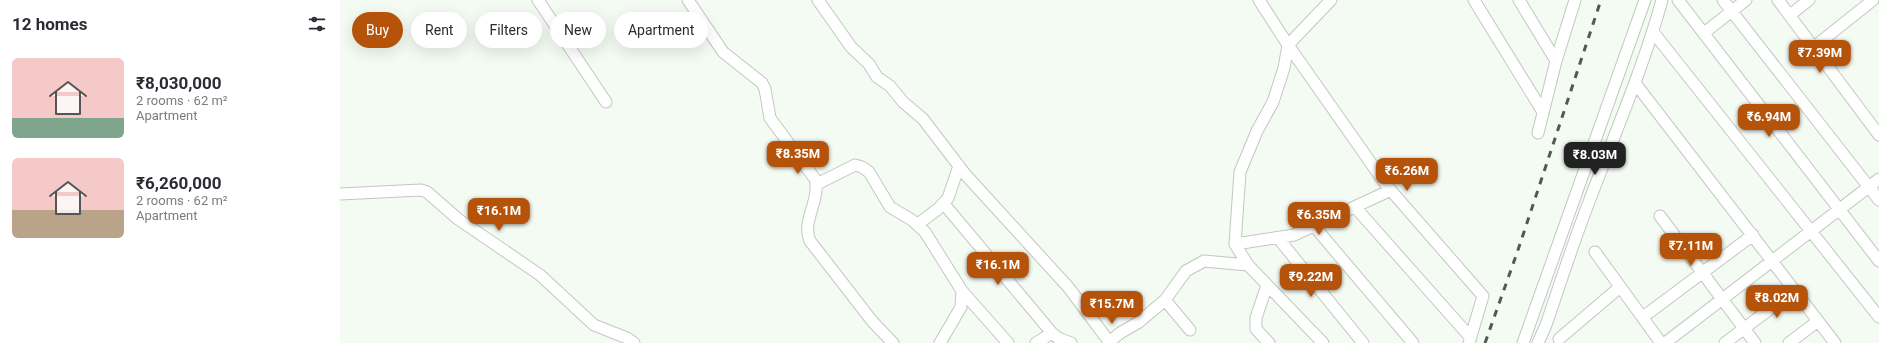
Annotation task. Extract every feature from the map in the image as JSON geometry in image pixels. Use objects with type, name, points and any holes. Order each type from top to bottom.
[{"type":"street","points":[[538,0],[606,102]]},
{"type":"street","points":[[688,0],[723,52],[762,83],[765,89],[770,118],[817,184],[807,229],[810,241],[872,321],[893,343]]},
{"type":"street","points":[[818,0],[833,24],[851,47],[869,64],[877,77],[890,86],[903,102],[923,119],[959,166],[1068,288],[1109,343],[1120,333],[1139,322],[1166,300],[1186,271],[1204,261],[1248,265]]},
{"type":"street","points":[[1259,0],[1288,45],[1391,190],[1483,296],[1470,340]]},
{"type":"street","points":[[1322,343],[1248,265],[1235,244],[1240,172],[1257,131],[1273,102],[1284,68],[1288,45],[1331,0]]},
{"type":"street","points":[[1474,0],[1543,112]]},
{"type":"street","points":[[1519,0],[1556,61]]},
{"type":"street","points":[[1523,343],[1645,0]]},
{"type":"street","points":[[1528,330],[1540,342],[1588,203],[1654,32],[1662,0]]},
{"type":"street","points":[[1678,0],[1879,261]]},
{"type":"street","points":[[1724,0],[1879,200]]},
{"type":"street","points":[[1704,33],[1746,0]]},
{"type":"street","points":[[1778,0],[1879,135]]},
{"type":"street","points":[[1790,15],[1809,0]]},
{"type":"street","points":[[1814,47],[1873,0]]},
{"type":"street","points":[[1538,133],[1571,3]]},
{"type":"street","points":[[1654,32],[1879,317]]},
{"type":"street","points":[[1635,83],[1835,343]]},
{"type":"street","points":[[817,184],[855,165],[862,167],[869,172],[890,207],[918,224],[962,291],[1008,343]]},
{"type":"street","points":[[918,224],[944,204],[948,198],[959,166]]},
{"type":"street","points":[[1665,343],[1879,178]]},
{"type":"street","points":[[340,194],[421,190],[427,192],[458,219],[540,275],[594,325],[627,338],[634,343]]},
{"type":"street","points":[[1235,244],[1294,235],[1391,190]]},
{"type":"street","points":[[944,204],[1052,332],[1058,338],[1070,343]]},
{"type":"street","points":[[1355,207],[1470,340]]},
{"type":"street","points":[[1660,216],[1755,343]]},
{"type":"street","points":[[1314,226],[1413,343]]},
{"type":"street","points":[[1643,317],[1753,235]]},
{"type":"street","points":[[1278,238],[1363,343]]},
{"type":"street","points":[[1595,252],[1661,343]]},
{"type":"street","points":[[1267,285],[1256,318],[1256,329],[1269,343]]},
{"type":"street","points":[[1534,314],[1561,341],[1620,287]]},
{"type":"street","points":[[1726,343],[1795,290]]},
{"type":"street","points":[[940,343],[961,307],[962,291]]},
{"type":"street","points":[[1166,300],[1190,330]]},
{"type":"street","points":[[1789,343],[1818,320]]},
{"type":"street","points":[[1036,343],[1052,332]]},
{"type":"railway","points":[[1485,343],[1517,253],[1601,0]]}]
